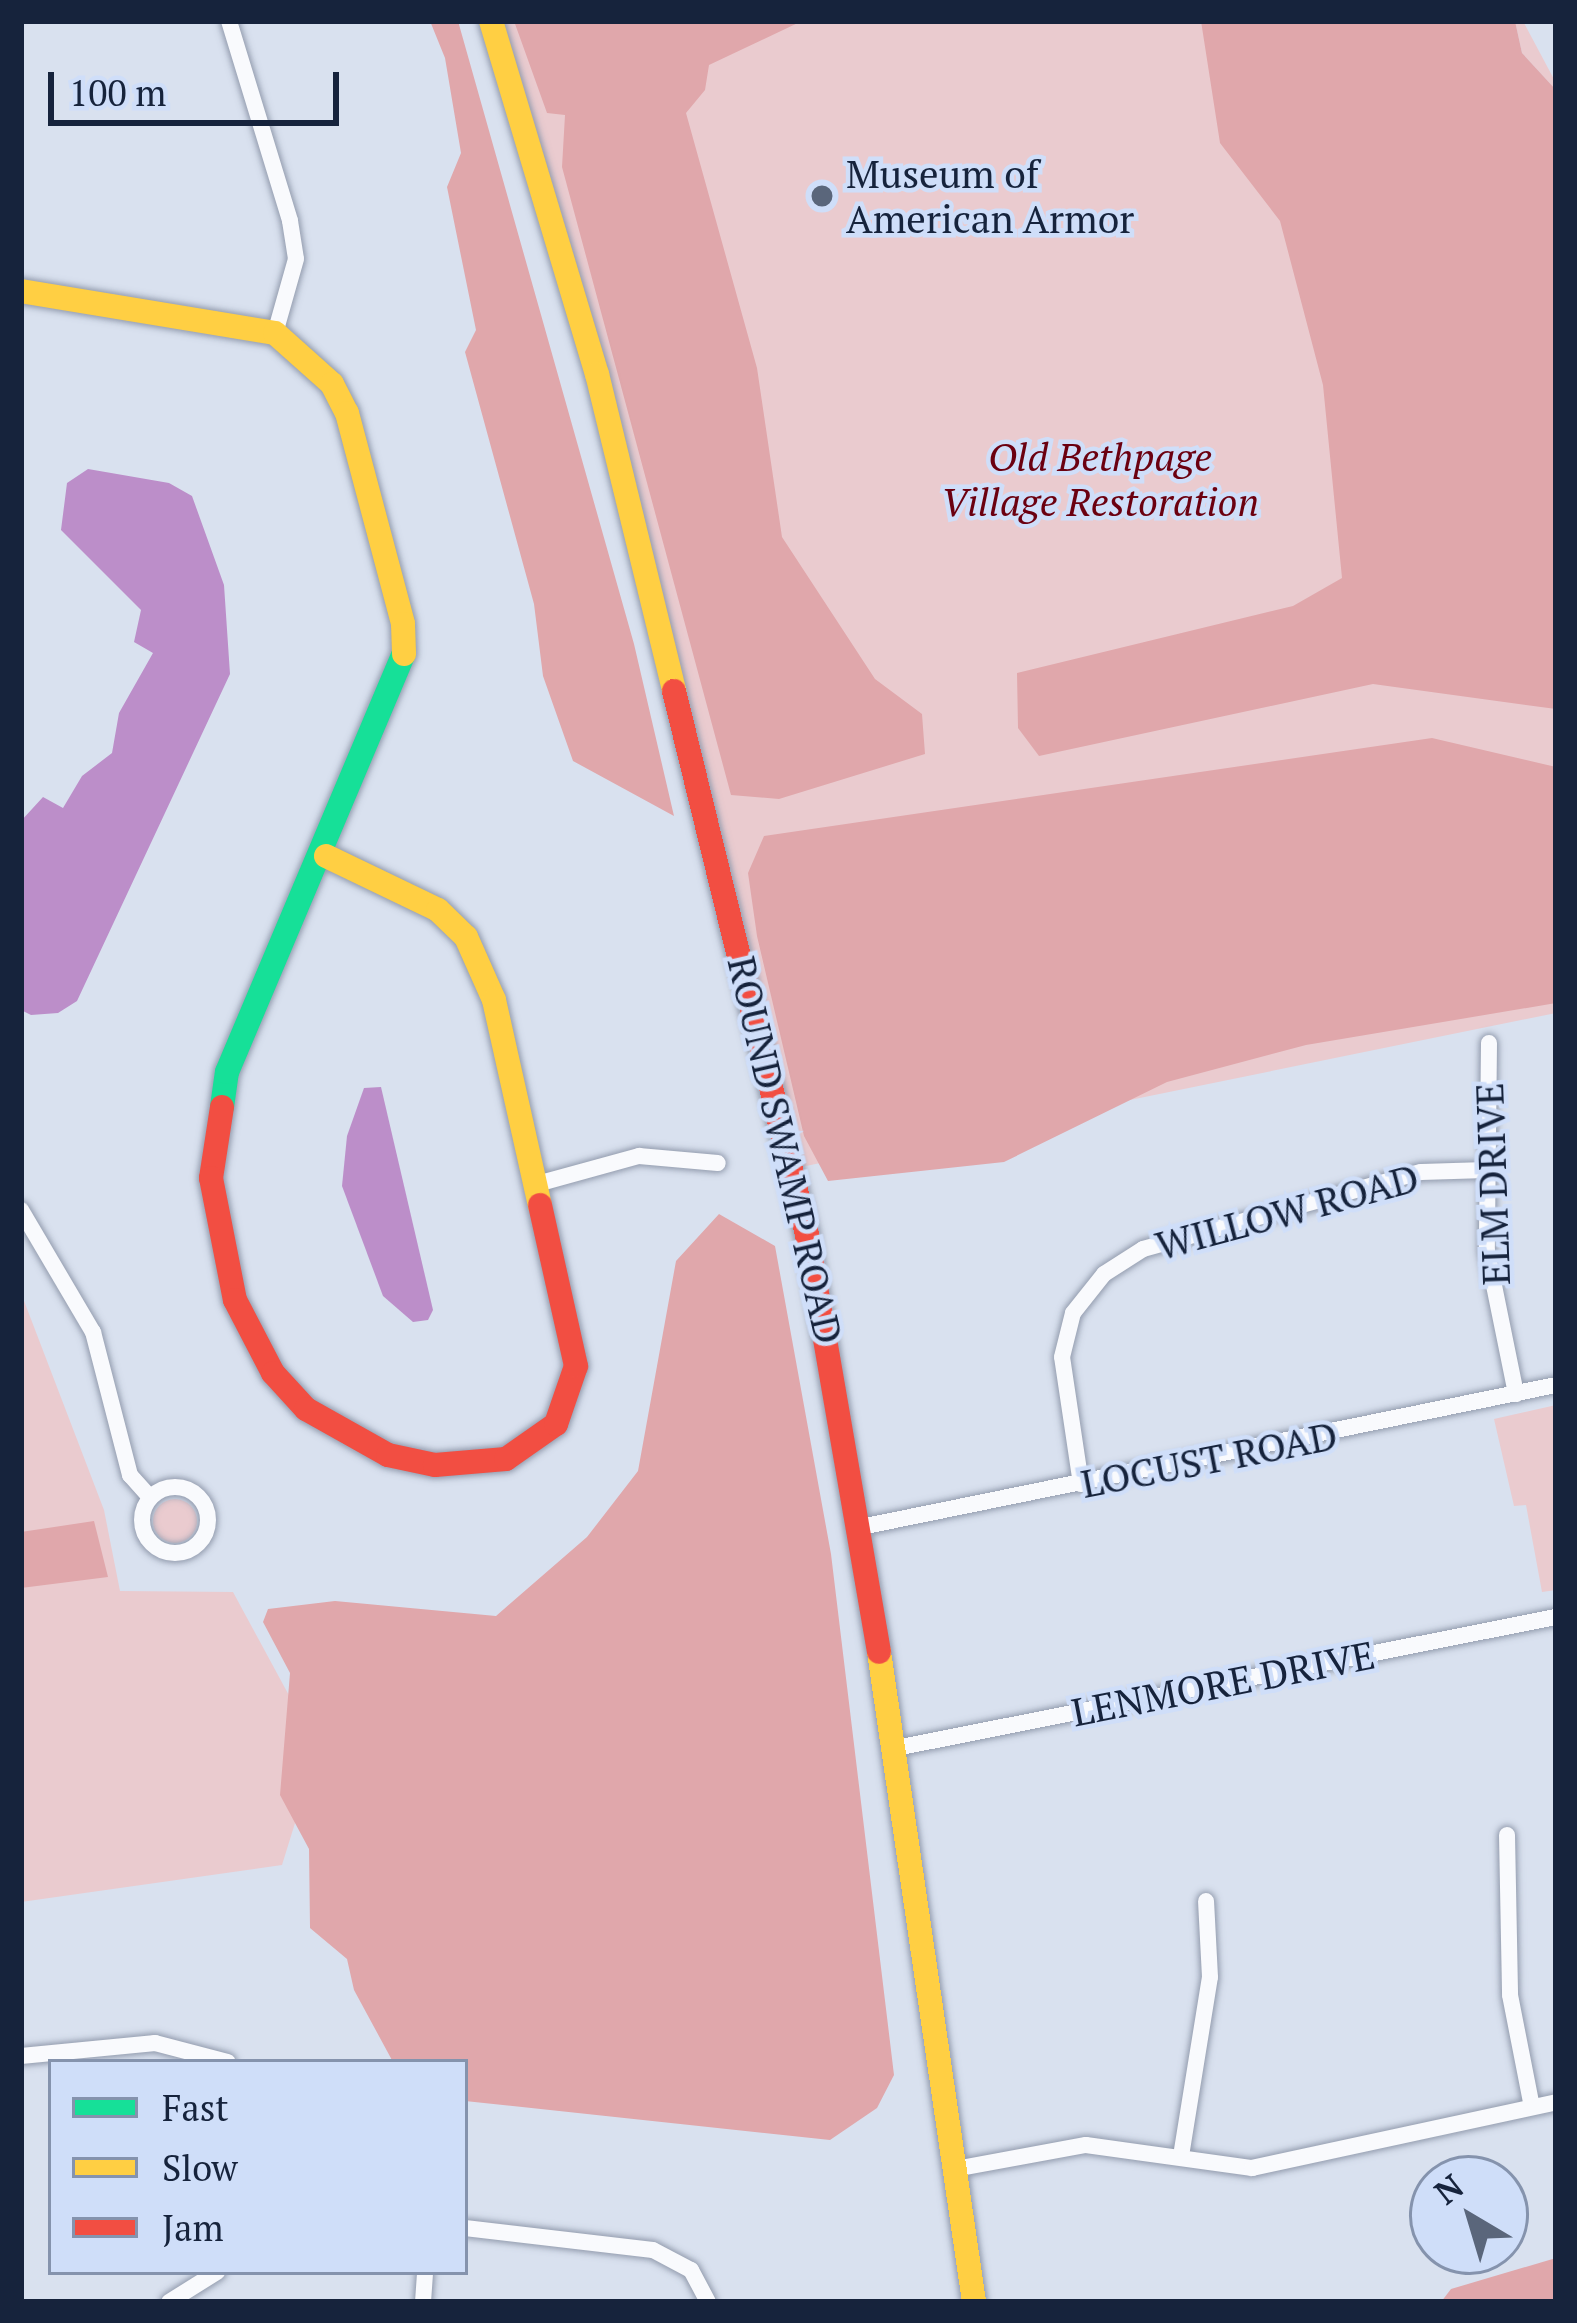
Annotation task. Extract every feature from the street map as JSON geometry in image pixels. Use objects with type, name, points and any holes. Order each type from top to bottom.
[{"type":"street","points":[[229,21],[296,259],[275,332]]},
{"type":"street","name":"ROUND SWAMP ROAD","points":[[491,21],[597,374],[710,816],[807,1235],[861,1527],[974,2302]]},
{"type":"street","points":[[21,291],[275,332],[332,383],[346,413],[403,624],[404,668],[326,856],[226,1072],[212,1139],[211,1178],[236,1300],[273,1373],[347,1438],[388,1455],[470,1466],[533,1445],[556,1424],[576,1366],[494,1000],[466,937],[438,910],[326,856]]},
{"type":"street","name":"ELM DRIVE","points":[[1489,1043],[1486,1170],[1491,1281],[1516,1394]]},
{"type":"street","points":[[537,1184],[639,1156],[718,1163]]},
{"type":"street","name":"WILLOW ROAD","points":[[1081,1484],[1062,1381],[1063,1342],[1073,1312],[1103,1274],[1143,1250],[1421,1172],[1486,1170]]},
{"type":"street","points":[[21,1210],[93,1332],[130,1475],[150,1497]]},
{"type":"street","name":"LOCUST ROAD","points":[[861,1527],[1556,1384]]},
{"type":"street","points":[[168,1487],[198,1496],[208,1525],[198,1544],[170,1553],[151,1544],[142,1526],[150,1497],[168,1487]]},
{"type":"street","name":"LENMORE DRIVE","points":[[891,1749],[1556,1617]]},
{"type":"street","points":[[1507,1835],[1510,1995],[1532,2107]]},
{"type":"street","points":[[1181,2156],[1210,1977],[1206,1900]]},
{"type":"street","points":[[21,2056],[154,2043],[216,2059]]},
{"type":"street","points":[[955,2169],[1086,2145],[1252,2168],[1556,2102]]},
{"type":"street","points":[[468,2228],[652,2250],[695,2275],[708,2302]]},
{"type":"street","points":[[170,2302],[212,2275]]},
{"type":"green space","name":"Old Bethpage Village Restoration","points":[[497,21],[1480,21],[1554,88],[1522,53],[1515,21],[1523,21],[1556,83],[1556,1013],[796,1168]]},
{"type":"green space","points":[[21,1293],[104,1510],[120,1591],[233,1592],[318,1749],[282,1865],[21,1902]]},
{"type":"green space","points":[[1556,1405],[1556,1590],[1542,1592],[1526,1505],[1514,1506],[1494,1419]]},
{"type":"green space","points":[[175,1499],[190,1506],[197,1521],[190,1536],[175,1543],[160,1536],[153,1521],[160,1506]]},
{"type":"shaded area","points":[[430,21],[458,21],[634,644],[674,816],[573,761],[543,676],[534,604],[465,352],[476,330],[447,187],[461,153],[445,58]]},
{"type":"shaded area","points":[[514,21],[802,21],[709,65],[705,90],[686,113],[757,368],[782,537],[875,679],[922,714],[925,754],[779,799],[731,795],[562,167],[565,115],[547,113]]},
{"type":"shaded area","points":[[1201,21],[1515,21],[1522,53],[1556,90],[1556,709],[1373,684],[1039,756],[1018,728],[1017,673],[1293,606],[1342,578],[1323,385],[1280,221],[1220,143]]},
{"type":"shaded area","points":[[88,469],[169,483],[192,496],[224,585],[230,674],[77,1001],[58,1013],[31,1015],[21,1010],[21,821],[43,797],[63,808],[82,776],[112,753],[119,713],[153,653],[134,642],[141,610],[61,530],[67,483]]},
{"type":"shaded area","points":[[1432,738],[1556,767],[1556,1003],[1306,1045],[1167,1082],[1004,1162],[828,1181],[804,1136],[757,936],[748,873],[764,836]]},
{"type":"shaded area","points":[[381,1087],[433,1310],[428,1320],[413,1322],[383,1296],[342,1186],[347,1136],[364,1088]]},
{"type":"shaded area","points":[[719,1214],[775,1246],[831,1554],[894,2075],[877,2108],[830,2140],[468,2101],[468,2059],[391,2059],[354,1990],[347,1959],[310,1928],[309,1849],[280,1795],[290,1673],[263,1622],[268,1609],[335,1601],[496,1616],[587,1537],[638,1471],[676,1261]]},
{"type":"shaded area","points":[[94,1521],[108,1577],[21,1588],[21,1532]]},
{"type":"shaded area","points":[[1556,2258],[1556,2302],[1441,2302],[1451,2289],[1498,2275],[1529,2275],[1529,2266]]},
{"type":"traffic: fast","points":[[222,1107],[227,1072],[404,654]]},
{"type":"traffic: slow","points":[[491,21],[597,374],[674,691]]},
{"type":"traffic: slow","points":[[21,291],[275,333],[332,384],[347,413],[403,624],[404,654]]},
{"type":"traffic: slow","points":[[326,856],[438,910],[466,937],[494,1000],[540,1205]]},
{"type":"traffic: slow","points":[[879,1652],[974,2302]]},
{"type":"traffic: jam","points":[[674,691],[807,1235],[879,1652]]},
{"type":"traffic: jam","points":[[222,1107],[211,1178],[235,1300],[273,1373],[306,1409],[388,1455],[435,1465],[506,1459],[556,1424],[576,1366],[540,1205]]},
{"type":"place","name":"Museum of American Armor","points":[[822,196]]}]
